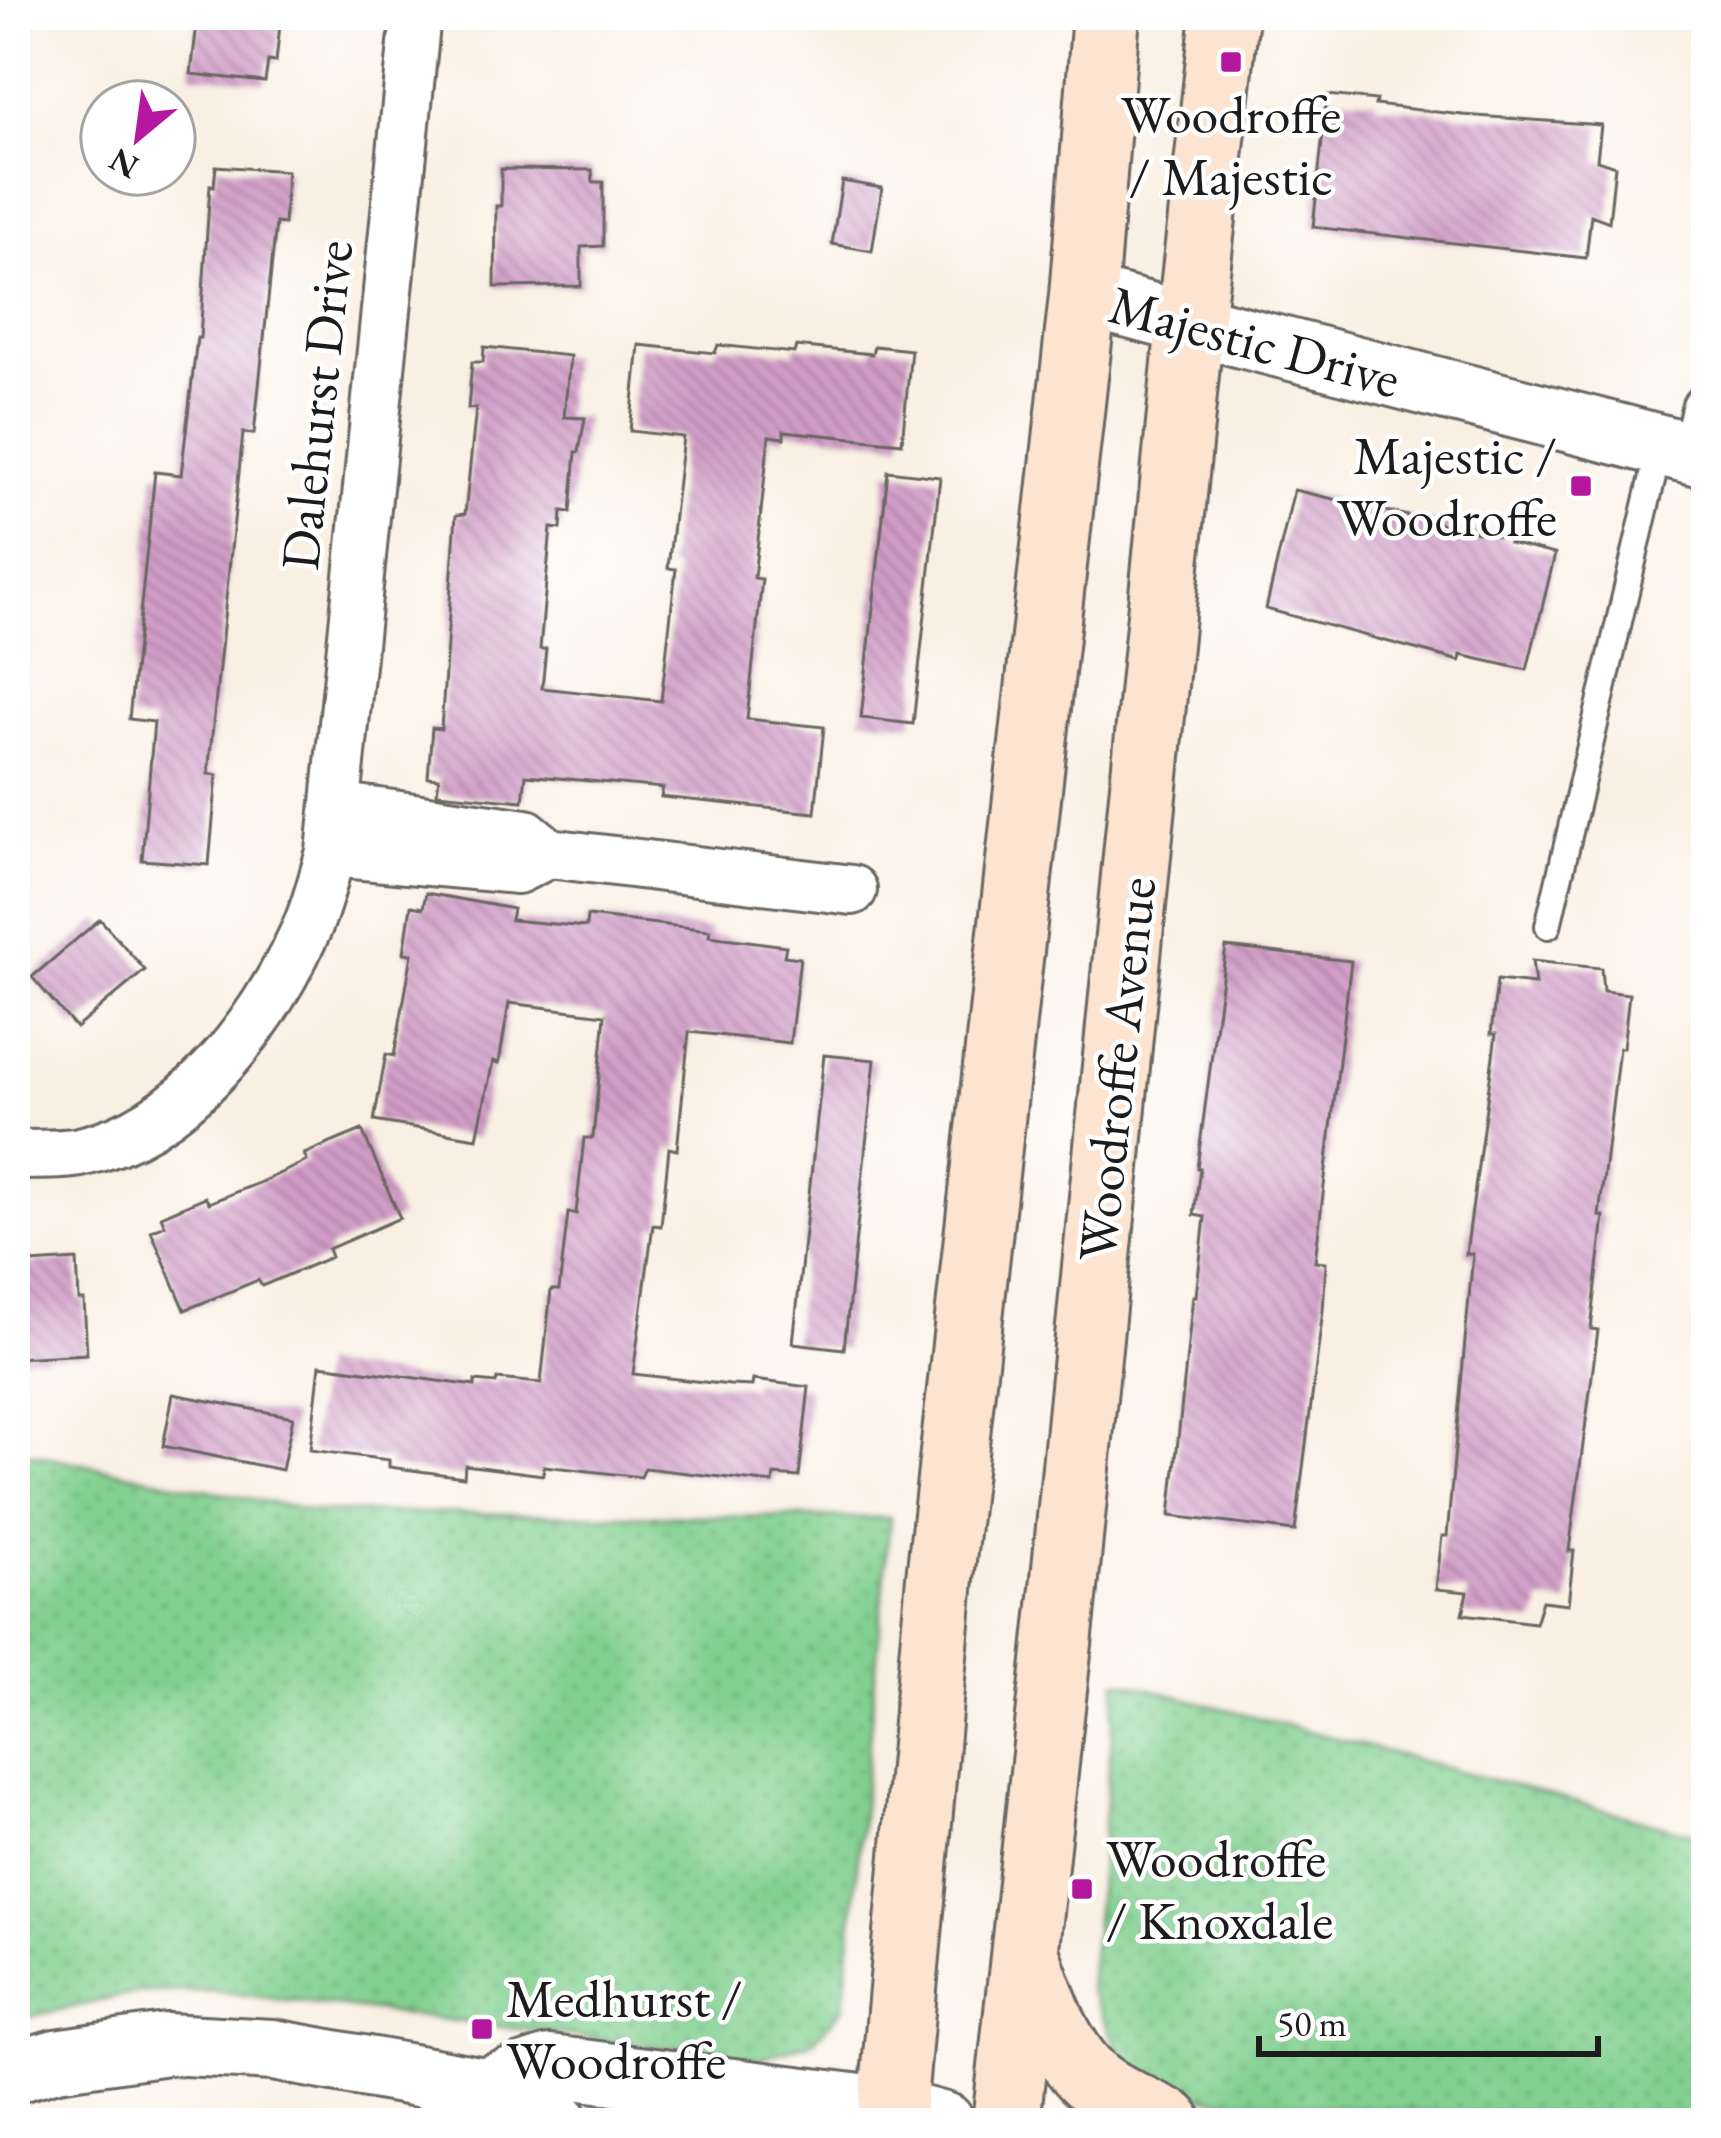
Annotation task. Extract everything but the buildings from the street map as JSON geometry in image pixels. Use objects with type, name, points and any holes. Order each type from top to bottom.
[{"type":"main road","points":[[910,2118],[940,1578],[1083,296],[1106,15]]},
{"type":"main road","name":"Woodroffe Avenue","points":[[1006,2123],[1225,15]]},
{"type":"main road","points":[[1024,1949],[1045,2008],[1068,2051],[1098,2086],[1169,2123]]},
{"type":"street","name":"Dalehurst Drive","points":[[15,1155],[79,1152],[138,1131],[188,1097],[256,1018],[306,930],[333,830],[416,15]]},
{"type":"street","name":"Majestic Drive","points":[[1083,296],[1692,441]]},
{"type":"street","points":[[333,830],[517,869],[549,853],[852,890]]},
{"type":"street","points":[[15,2072],[56,2060],[167,2044],[273,2050],[484,2088],[552,2122]]},
{"type":"street","points":[[484,2088],[550,2066],[910,2118]]},
{"type":"lane","points":[[1548,926],[1692,441]]},
{"type":"green space","points":[[15,1450],[316,1512],[890,1518],[844,2007],[813,2041],[759,2059],[214,1991],[141,1992],[15,2020]]},
{"type":"green space","points":[[1117,1680],[1706,1837],[1706,2123],[1588,2123],[1196,2097],[1126,2065],[1089,1989]]},
{"type":"place","name":"Woodroffe / Majestic","points":[[1231,62]]},
{"type":"place","name":"Majestic / Woodroffe","points":[[1581,486]]},
{"type":"place","name":"Woodroffe / Knoxdale","points":[[1082,1889]]},
{"type":"place","name":"Medhurst / Woodroffe","points":[[482,2029]]}]
